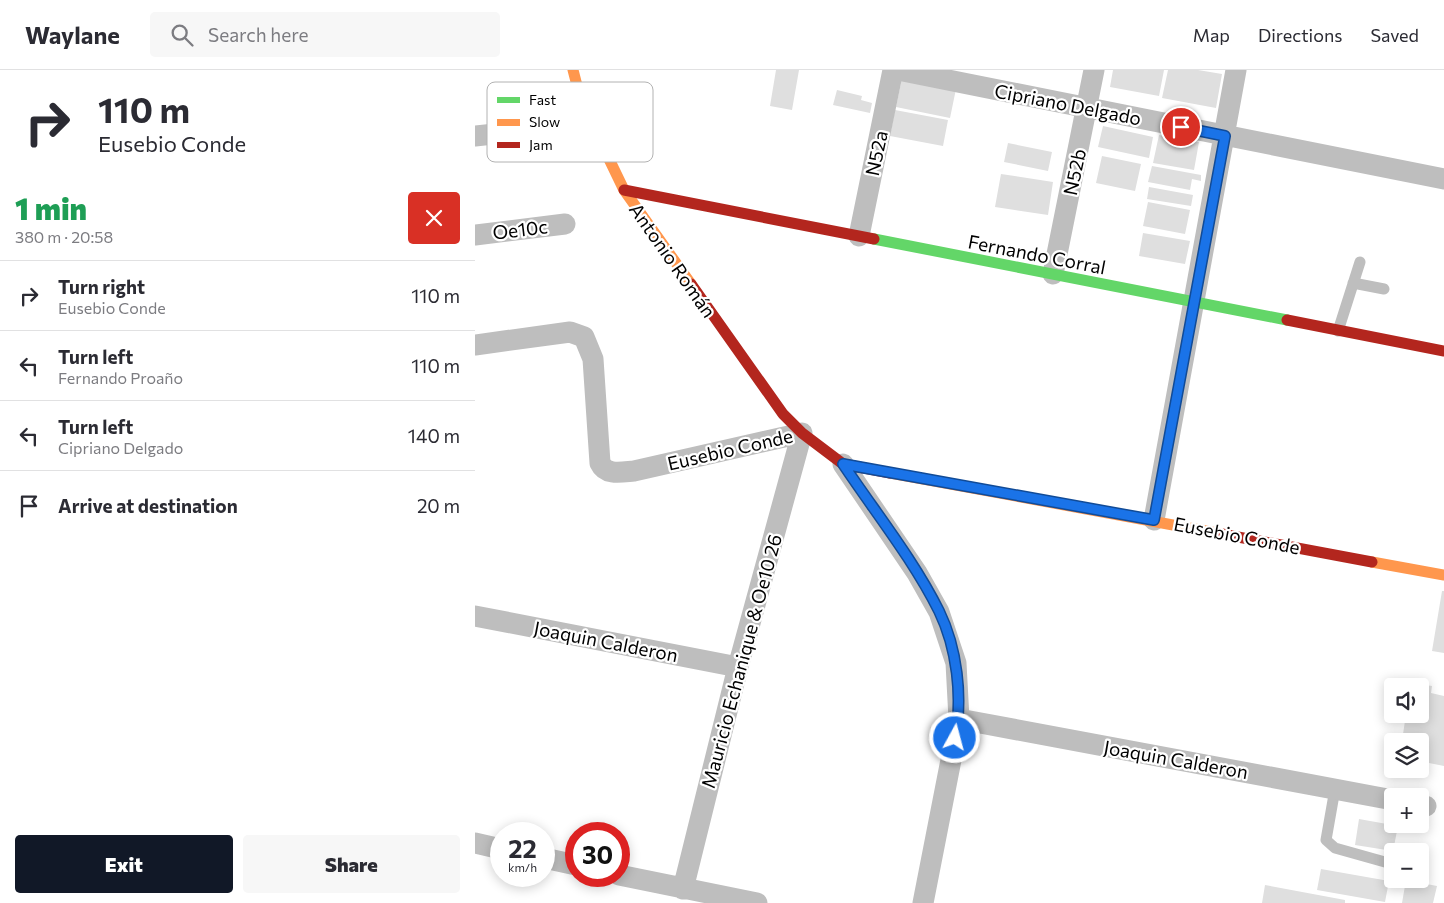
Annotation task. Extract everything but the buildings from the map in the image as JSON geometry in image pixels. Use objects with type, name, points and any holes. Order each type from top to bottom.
[{"type":"street","name":"N52a","points":[[859,236],[893,70]]},
{"type":"street","name":"Cipriano Delgado","points":[[899,70],[1444,179]]},
{"type":"street","name":"N52b","points":[[1053,274],[1094,70]]},
{"type":"street","points":[[1154,520],[1236,70]]},
{"type":"street","name":"Antonio Román","points":[[610,162],[624,190],[783,414],[802,433]]},
{"type":"street","name":"Fernando Corral","points":[[624,190],[1444,351]]},
{"type":"street","name":"Oe10c","points":[[475,235],[565,224]]},
{"type":"street","name":"Eusebio Conde","points":[[475,345],[570,332],[584,337],[593,359],[600,463],[602,468],[610,472],[634,471],[802,433],[843,464],[1444,575]]},
{"type":"street","name":"Mauricio Echanique & Oe10 26","points":[[683,889],[738,667],[802,433]]},
{"type":"street","points":[[843,464],[917,573],[939,612],[956,663],[959,719],[923,903]]},
{"type":"street","name":"Joaquin Calderon","points":[[475,616],[738,667]]},
{"type":"street","name":"Joaquin Calderon","points":[[959,719],[1384,798]]},
{"type":"street","points":[[475,846],[490,848]]},
{"type":"street","points":[[630,877],[757,903]]},
{"type":"lane","points":[[1338,331],[1360,262]]},
{"type":"lane","points":[[1353,283],[1384,288]]},
{"type":"lane","points":[[1335,789],[1326,840],[1335,848],[1384,862]]},
{"type":"traffic: fast","points":[[874,239],[1287,320]]},
{"type":"traffic: slow","points":[[573,70],[576,82]]},
{"type":"traffic: slow","points":[[610,162],[624,190],[691,284]]},
{"type":"traffic: slow","points":[[890,473],[1222,534]]},
{"type":"traffic: slow","points":[[1372,562],[1444,575]]},
{"type":"traffic: jam","points":[[624,190],[874,239]]},
{"type":"traffic: jam","points":[[691,284],[783,414],[802,433],[843,464],[890,473]]},
{"type":"traffic: jam","points":[[1287,320],[1444,351]]},
{"type":"traffic: jam","points":[[1222,534],[1372,562]]},
{"type":"route","points":[[955,738],[959,719],[956,663],[939,612],[917,573],[843,464],[1154,520],[1225,136],[1181,127]]}]
